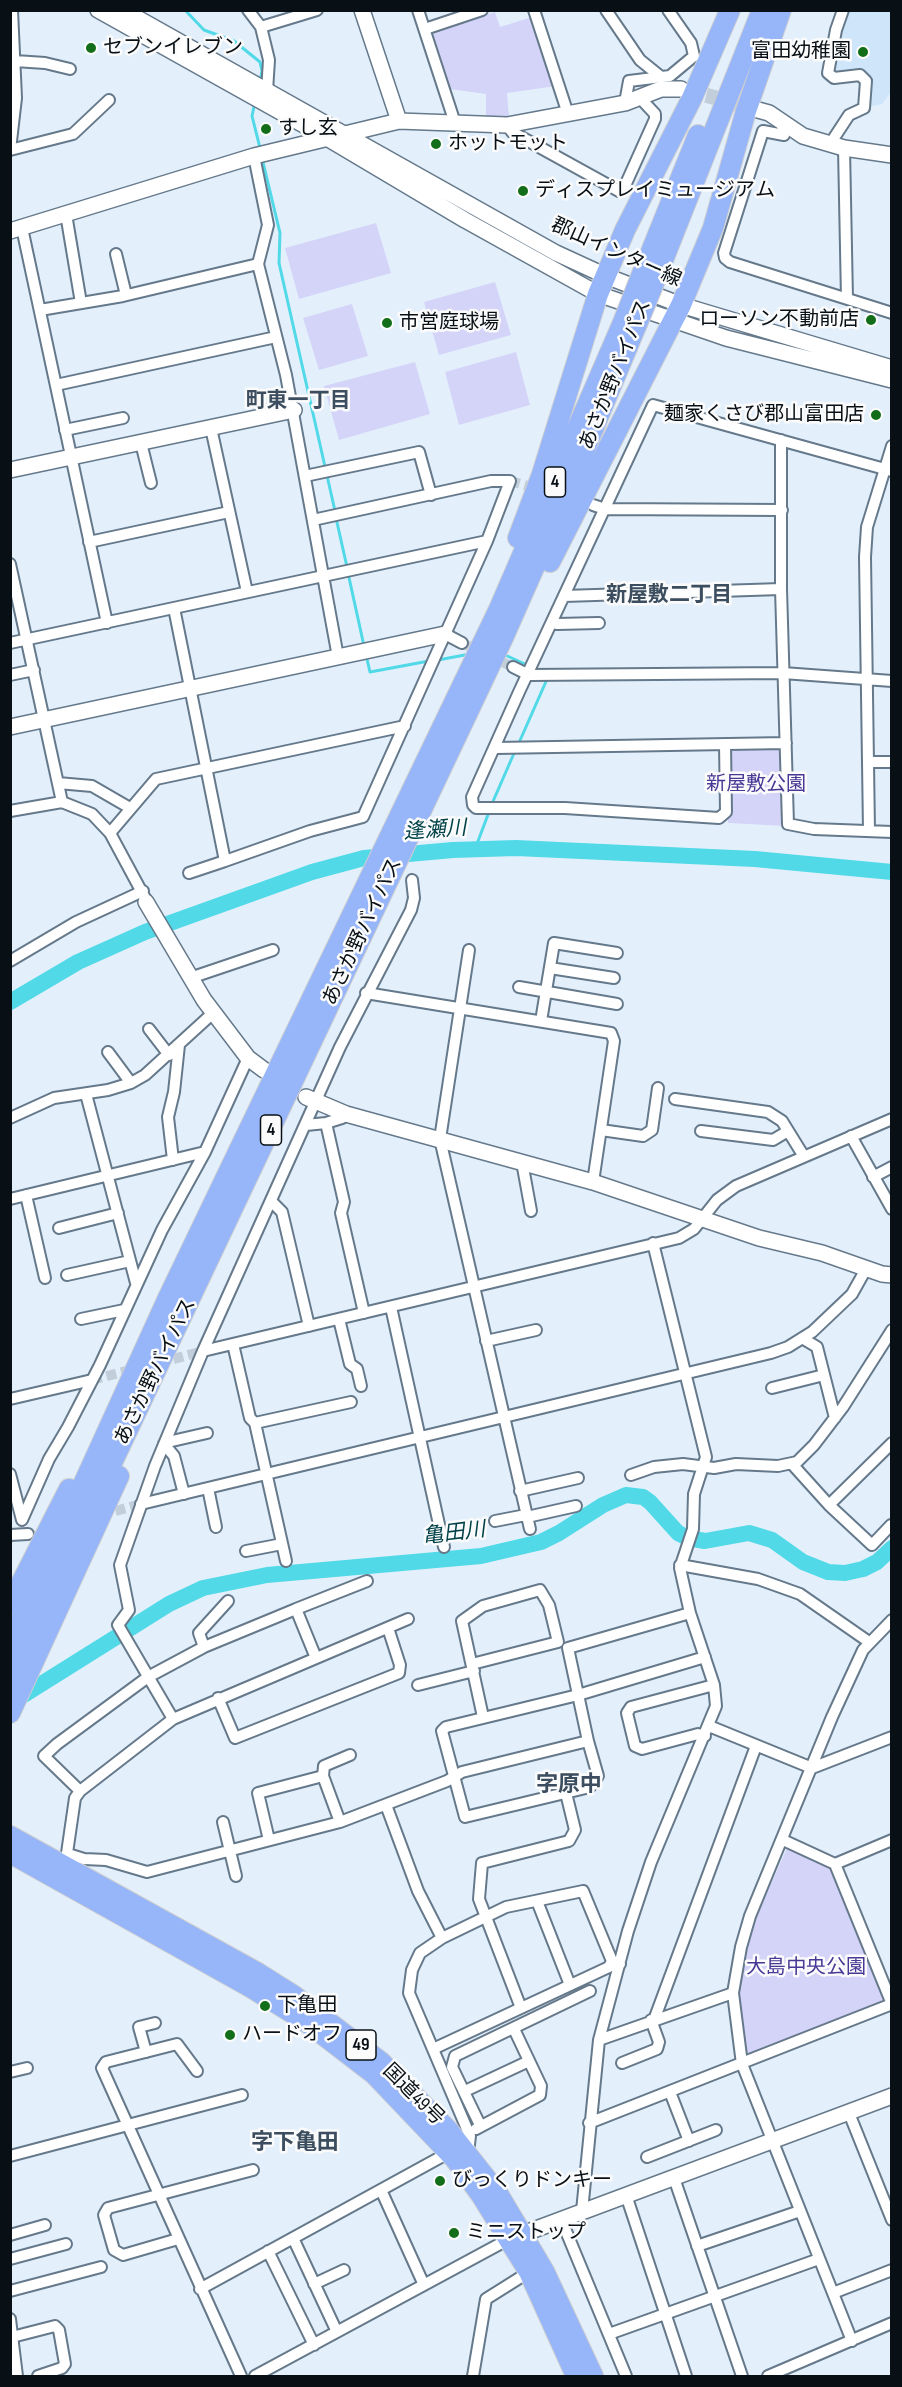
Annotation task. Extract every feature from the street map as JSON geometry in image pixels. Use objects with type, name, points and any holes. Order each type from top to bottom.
[{"type":"highway","points":[[483,642],[490,607],[542,474],[598,294],[630,220],[692,98],[730,10]]},
{"type":"highway","name":"あさか野バイパス","points":[[649,276],[748,10]]},
{"type":"highway","name":"あさか野バイパス","points":[[404,826],[502,638],[557,516],[630,322],[762,10]]},
{"type":"highway","points":[[502,638],[524,612],[677,313],[713,228],[746,111],[781,10]]},
{"type":"highway","name":"あさか野バイパス","points":[[10,1677],[23,1617],[155,1375],[404,826],[483,642],[630,322]]},
{"type":"highway","name":"あさか野バイパス","points":[[10,1645],[168,1298],[377,886]]},
{"type":"highway","points":[[10,1713],[105,1511],[145,1413],[155,1375]]},
{"type":"highway","name":"国道49号","points":[[10,1836],[65,1860],[293,1995],[381,2062],[463,2147],[515,2236],[558,2299],[593,2376]]},
{"type":"highway","name":"国道49号","points":[[10,1854],[108,1906],[306,2021],[463,2147]]},
{"type":"highway","name":"国道49号","points":[[515,2236],[576,2376]]},
{"type":"street","points":[[12,10],[15,61],[10,150],[73,134],[109,99]]},
{"type":"street","points":[[98,10],[327,138],[465,220],[598,294],[677,313],[891,380]]},
{"type":"street","name":"郡山インター線","points":[[123,10],[556,253],[677,313],[891,368]]},
{"type":"street","points":[[248,10],[261,27],[269,60],[267,91]]},
{"type":"street","points":[[261,27],[317,10]]},
{"type":"street","points":[[362,10],[399,121]]},
{"type":"street","points":[[418,10],[455,123]]},
{"type":"street","points":[[425,29],[482,10]]},
{"type":"street","points":[[534,10],[568,114]]},
{"type":"street","points":[[606,10],[640,60],[661,77]]},
{"type":"street","points":[[624,103],[629,81],[670,75],[694,56],[691,43],[668,10]]},
{"type":"street","points":[[843,10],[836,30],[828,73],[834,78],[860,75],[866,81],[864,108],[849,115],[837,146],[847,299]]},
{"type":"street","points":[[15,61],[45,63],[70,69]]},
{"type":"street","points":[[107,623],[40,310],[16,230],[254,156],[399,121],[507,125],[624,103],[641,99],[661,89],[681,89]]},
{"type":"street","points":[[507,125],[512,132],[619,191],[624,188],[655,119],[655,114],[641,99]]},
{"type":"street","points":[[758,110],[803,136],[837,146],[891,155]]},
{"type":"street","points":[[782,123],[784,135],[763,131],[724,253],[725,258],[729,262],[891,313]]},
{"type":"street","points":[[254,156],[268,225],[258,264],[294,410],[338,657]]},
{"type":"street","points":[[66,214],[81,303]]},
{"type":"street","points":[[116,254],[126,295]]},
{"type":"street","points":[[40,310],[126,295],[258,264]]},
{"type":"street","points":[[56,385],[276,337]]},
{"type":"street","points":[[725,744],[726,812],[716,818],[598,810],[476,808],[472,797],[653,405],[888,470]]},
{"type":"street","points":[[10,470],[294,410]]},
{"type":"street","points":[[65,430],[123,418]]},
{"type":"street","points":[[211,428],[248,592]]},
{"type":"street","points":[[781,440],[781,588],[788,824],[814,829],[891,832]]},
{"type":"street","points":[[141,443],[151,483]]},
{"type":"street","points":[[869,831],[867,527],[888,470],[891,446]]},
{"type":"street","points":[[305,476],[419,452],[431,495]]},
{"type":"street","points":[[189,873],[310,831],[363,817],[487,541],[510,481],[498,480],[313,520]]},
{"type":"street","points":[[593,505],[605,509],[782,510]]},
{"type":"street","points":[[89,542],[229,512]]},
{"type":"street","points":[[10,643],[487,541]]},
{"type":"street","points":[[10,564],[62,802]]},
{"type":"street","points":[[564,596],[781,588]]},
{"type":"street","points":[[174,608],[225,861]]},
{"type":"street","points":[[552,622],[557,624],[598,623]]},
{"type":"street","points":[[10,727],[445,634],[462,643]]},
{"type":"street","points":[[513,667],[529,675],[783,673],[891,681]]},
{"type":"street","points":[[10,675],[34,670]]},
{"type":"street","points":[[110,832],[156,779],[405,726]]},
{"type":"street","points":[[496,748],[786,743]]},
{"type":"street","points":[[869,762],[891,762]]},
{"type":"street","points":[[58,783],[92,786],[130,808]]},
{"type":"street","points":[[10,811],[62,802],[93,814],[110,832],[172,948],[213,1013],[248,1058],[264,1070]]},
{"type":"street","points":[[173,1719],[117,1623],[129,1610],[120,1565],[165,1442],[203,1351],[306,1125],[311,1099],[411,910],[414,898],[412,880]]},
{"type":"street","points":[[10,961],[76,922],[145,897]]},
{"type":"street","points":[[541,1022],[554,944],[617,953]]},
{"type":"street","points":[[190,978],[273,950]]},
{"type":"street","points":[[469,950],[440,1139],[530,1529]]},
{"type":"street","points":[[550,968],[614,978]]},
{"type":"street","points":[[519,987],[617,1004]]},
{"type":"street","points":[[366,993],[611,1033],[615,1041],[593,1182]]},
{"type":"street","points":[[10,1118],[54,1098],[86,1094],[131,1083],[145,1075],[213,1013]]},
{"type":"street","points":[[149,1029],[168,1055]]},
{"type":"street","points":[[173,1160],[168,1117],[174,1092],[179,1045]]},
{"type":"street","points":[[108,1052],[131,1083]]},
{"type":"street","points":[[12,1535],[22,1520],[49,1458],[69,1427],[136,1283],[205,1152],[248,1058]]},
{"type":"street","points":[[601,1130],[643,1136],[652,1130],[658,1088]]},
{"type":"street","points":[[86,1094],[136,1283]]},
{"type":"street","points":[[311,1099],[346,1114],[593,1182],[759,1238],[842,1259],[866,1269],[891,1275]]},
{"type":"street","points":[[675,1099],[768,1112],[782,1120],[803,1155]]},
{"type":"street","points":[[306,1125],[326,1123],[342,1118],[346,1114]]},
{"type":"street","points":[[203,1351],[685,1235],[731,1188],[891,1119]]},
{"type":"street","points":[[326,1123],[344,1202],[341,1214],[364,1313]]},
{"type":"street","points":[[701,1131],[773,1140],[788,1131]]},
{"type":"street","points":[[851,1136],[891,1209]]},
{"type":"street","points":[[10,1199],[205,1152]]},
{"type":"street","points":[[522,1162],[531,1211]]},
{"type":"street","points":[[873,1177],[891,1167]]},
{"type":"street","points":[[26,1195],[45,1278]]},
{"type":"street","points":[[271,1201],[282,1212],[309,1326]]},
{"type":"street","points":[[59,1228],[118,1213]]},
{"type":"street","points":[[582,2211],[599,2040],[616,1962],[651,1862],[716,1706],[714,1685],[690,1613],[680,1565],[693,1529],[695,1491],[706,1457],[653,1243]]},
{"type":"street","points":[[67,1275],[130,1261]]},
{"type":"street","points":[[141,1504],[771,1353],[802,1338],[852,1294],[866,1269]]},
{"type":"street","points":[[391,1307],[422,1437],[444,1547]]},
{"type":"street","points":[[81,1319],[124,1310]]},
{"type":"street","points":[[339,1319],[350,1364],[357,1370],[361,1386]]},
{"type":"street","points":[[486,1341],[536,1330]]},
{"type":"street","points":[[631,1475],[663,1466],[683,1464],[704,1467],[742,1463],[792,1464],[808,1452],[835,1418],[888,1344],[891,1330]]},
{"type":"street","points":[[802,1338],[817,1347],[835,1418]]},
{"type":"street","points":[[233,1344],[250,1418],[255,1423],[286,1562]]},
{"type":"street","points":[[771,1388],[824,1375]]},
{"type":"street","points":[[10,1399],[92,1380]]},
{"type":"street","points":[[255,1423],[351,1402]]},
{"type":"street","points":[[165,1442],[207,1433]]},
{"type":"street","points":[[165,1442],[174,1456],[184,1494]]},
{"type":"street","points":[[829,1505],[891,1443]]},
{"type":"street","points":[[792,1464],[829,1505],[872,1545],[891,1525]]},
{"type":"street","points":[[520,1491],[578,1478]]},
{"type":"street","points":[[11,1479],[22,1520]]},
{"type":"street","points":[[208,1488],[216,1527]]},
{"type":"street","points":[[495,1521],[576,1506]]},
{"type":"street","points":[[12,1535],[28,1534]]},
{"type":"street","points":[[246,1551],[282,1544]]},
{"type":"street","points":[[680,1565],[758,1579],[800,1594],[869,1642]]},
{"type":"street","points":[[80,1791],[44,1756],[148,1677],[204,1647],[367,1581]]},
{"type":"street","points":[[483,1717],[462,1621],[483,1606],[540,1590],[549,1605],[563,1645],[578,1695],[598,1776],[590,1787],[465,1817],[442,1731],[447,1727],[578,1695],[705,1657]]},
{"type":"street","points":[[204,1647],[199,1633],[228,1601]]},
{"type":"street","points":[[296,1609],[316,1658]]},
{"type":"street","points":[[418,1685],[473,1668],[690,1613]]},
{"type":"street","points":[[408,1619],[173,1719],[80,1791],[75,1798],[65,1860],[106,1860],[147,1872],[339,1822],[454,1778],[462,1772],[588,1741]]},
{"type":"street","points":[[852,2341],[742,2064],[733,1993],[748,1922],[856,1662],[869,1642],[891,1620]]},
{"type":"street","points":[[218,1698],[235,1738],[388,1677],[399,1672],[400,1665],[388,1629]]},
{"type":"street","points":[[714,1685],[630,1707],[627,1713],[635,1746],[642,1749],[707,1731],[756,1746],[812,1768],[891,1737]]},
{"type":"street","points":[[622,2063],[657,2049],[659,2042],[652,2020],[756,1746]]},
{"type":"street","points":[[339,1822],[323,1776],[324,1766],[350,1755]]},
{"type":"street","points":[[269,1839],[258,1793],[323,1776]]},
{"type":"street","points":[[521,2008],[479,1899],[482,1863],[569,1841],[575,1830],[566,1793]]},
{"type":"street","points":[[386,1805],[418,1891],[442,1938]]},
{"type":"street","points":[[223,1822],[236,1876]]},
{"type":"street","points":[[589,2123],[891,2004],[835,1864],[783,1840]]},
{"type":"street","points":[[835,1864],[891,1840]]},
{"type":"street","points":[[463,2147],[433,2049],[411,2000],[409,1979],[420,1953],[442,1938],[506,1907],[583,1891],[616,1962]]},
{"type":"street","points":[[537,1901],[570,1985]]},
{"type":"street","points":[[433,2049],[616,1962]]},
{"type":"street","points":[[480,2126],[452,2067],[455,2056],[590,1991]]},
{"type":"street","points":[[599,2040],[733,1993]]},
{"type":"street","points":[[146,2052],[139,2027],[155,2023]]},
{"type":"street","points":[[200,2289],[463,2147],[480,2126],[540,2096],[541,2086],[514,2029]]},
{"type":"street","points":[[197,2071],[178,2044],[106,2062],[102,2066],[126,2124],[241,2376]]},
{"type":"street","points":[[465,2091],[530,2061]]},
{"type":"street","points":[[10,2072],[27,2068]]},
{"type":"street","points":[[670,2092],[689,2141]]},
{"type":"street","points":[[10,2156],[242,2095]]},
{"type":"street","points":[[255,2376],[515,2236],[891,2096]]},
{"type":"street","points":[[849,2113],[891,2220]]},
{"type":"street","points":[[647,2157],[716,2130]]},
{"type":"street","points":[[178,2239],[123,2255],[114,2250],[104,2215],[108,2208],[253,2170]]},
{"type":"street","points":[[674,2178],[742,2376]]},
{"type":"street","points":[[381,2190],[424,2285]]},
{"type":"street","points":[[626,2195],[663,2314],[686,2376]]},
{"type":"street","points":[[697,2246],[800,2211]]},
{"type":"street","points":[[561,2219],[626,2376]]},
{"type":"street","points":[[10,2235],[45,2225]]},
{"type":"street","points":[[293,2238],[337,2332]]},
{"type":"street","points":[[10,2259],[66,2244]]},
{"type":"street","points":[[268,2252],[314,2345]]},
{"type":"street","points":[[609,2334],[819,2259]]},
{"type":"street","points":[[10,2291],[100,2267]]},
{"type":"street","points":[[314,2284],[344,2270]]},
{"type":"street","points":[[833,2293],[891,2270]]},
{"type":"street","points":[[473,2376],[486,2299],[529,2272]]},
{"type":"street","points":[[10,2319],[17,2376]]},
{"type":"street","points":[[768,2376],[891,2323]]},
{"type":"street","points":[[12,2337],[55,2326],[59,2330],[65,2364],[62,2368],[38,2376]]},
{"type":"street","points":[[797,2364],[802,2376]]},
{"type":"shaded area","name":"富田幼稚園","points":[[845,11],[891,11],[891,92],[882,104],[869,107],[869,75],[865,71],[834,74],[832,72]]},
{"type":"green space","points":[[495,12],[500,27],[532,17],[556,86],[507,93],[509,117],[499,118],[486,117],[486,94],[450,89],[431,32]]},
{"type":"green space","points":[[376,223],[391,273],[299,299],[285,248]]},
{"type":"green space","points":[[495,282],[511,335],[439,355],[424,302]]},
{"type":"green space","points":[[352,304],[368,356],[319,370],[303,318]]},
{"type":"green space","points":[[516,352],[530,405],[459,425],[445,372]]},
{"type":"green space","points":[[415,362],[430,414],[339,440],[324,386]]},
{"type":"green space","name":"新屋敷公園","points":[[783,746],[786,826],[728,823],[728,747]]},
{"type":"green space","name":"大島中央公園","points":[[787,1848],[831,1869],[885,2002],[746,2058],[739,1993],[750,1931]]},
{"type":"waterway","points":[[185,10],[204,30],[234,41],[260,62],[262,71],[260,81]]},
{"type":"waterway","points":[[255,102],[252,116],[260,148]]},
{"type":"waterway","points":[[262,158],[280,233],[279,263],[335,511]]},
{"type":"waterway","points":[[336,518],[347,567]]},
{"type":"waterway","points":[[348,573],[364,646]]},
{"type":"waterway","points":[[438,660],[470,654]]},
{"type":"waterway","points":[[503,654],[540,671]]},
{"type":"waterway","points":[[366,655],[370,672],[429,661]]},
{"type":"waterway","points":[[518,745],[548,677]]},
{"type":"waterway","points":[[491,806],[515,751]]},
{"type":"waterway","points":[[475,849],[489,812]]},
{"type":"waterway","name":"逢瀬川","points":[[10,1002],[78,962],[145,932],[312,872],[364,858],[453,850],[516,848],[755,859],[892,872]]},
{"type":"waterway","name":"亀田川","points":[[11,1703],[169,1604],[203,1588],[267,1575],[481,1556],[541,1542],[603,1505],[626,1495],[643,1497],[678,1533],[688,1538],[705,1541],[749,1533],[772,1540],[803,1562],[828,1572],[845,1573],[863,1569],[877,1562],[892,1548]]},
{"type":"tunnel","points":[[684,89],[756,109]]},
{"type":"tunnel","points":[[510,481],[539,489]]},
{"type":"tunnel","points":[[462,643],[513,667]]},
{"type":"tunnel","points":[[159,1363],[203,1351]]},
{"type":"tunnel","points":[[92,1380],[138,1368]]},
{"type":"tunnel","points":[[101,1515],[141,1504]]},
{"type":"place","name":"セブンイレブン","points":[[91,48]]},
{"type":"place","name":"富田幼稚園","points":[[863,52]]},
{"type":"place","name":"すし玄","points":[[266,129]]},
{"type":"place","name":"ホットモット","points":[[436,144]]},
{"type":"place","name":"ディスプレイミュージアム","points":[[523,191]]},
{"type":"place","name":"ローソン不動前店","points":[[871,320]]},
{"type":"place","name":"市営庭球場","points":[[387,323]]},
{"type":"place","name":"麺家くさび郡山富田店","points":[[876,415]]},
{"type":"place","name":"下亀田","points":[[265,2006]]},
{"type":"place","name":"ハードオフ","points":[[230,2035]]},
{"type":"place","name":"びっくりドンキー","points":[[440,2181]]},
{"type":"place","name":"ミニストップ","points":[[454,2233]]},
{"type":"district","name":"町東一丁目","points":[[298,402]]},
{"type":"district","name":"新屋敷二丁目","points":[[669,596]]},
{"type":"district","name":"字原中","points":[[569,1785]]},
{"type":"district","name":"字下亀田","points":[[295,2143]]}]
